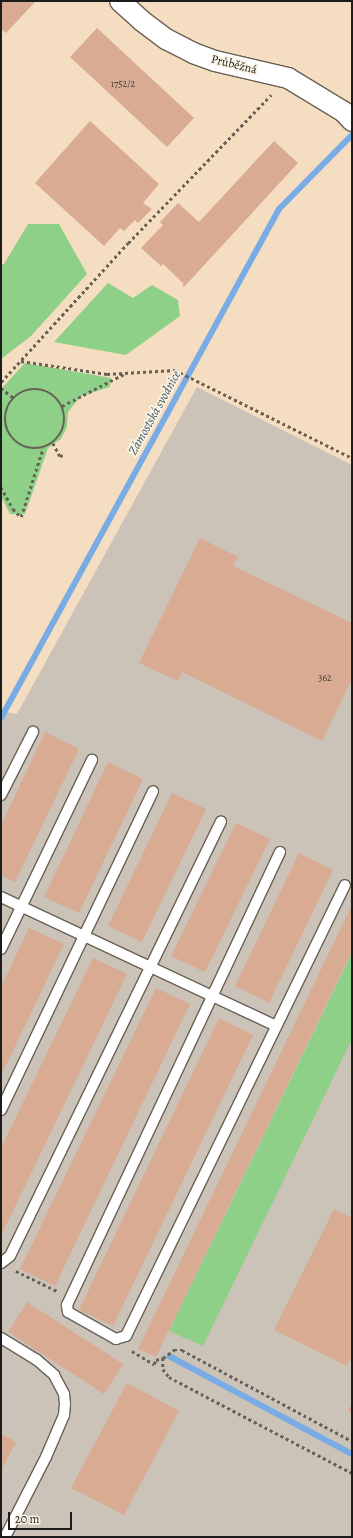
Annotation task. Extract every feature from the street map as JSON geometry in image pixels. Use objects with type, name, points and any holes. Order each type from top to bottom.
[{"type":"street","name":"Průběžná","points":[[120,1],[154,30],[193,53],[215,61],[288,78],[344,112],[352,120]]},
{"type":"lane","points":[[1,796],[33,732]]},
{"type":"lane","points":[[1,949],[92,760]]},
{"type":"lane","points":[[1,1110],[153,791]]},
{"type":"lane","points":[[1,1263],[10,1256],[221,822]]},
{"type":"lane","points":[[280,852],[67,1305],[68,1312],[116,1339],[126,1336],[345,885]]},
{"type":"lane","points":[[1,897],[276,1026]]},
{"type":"lane","points":[[1,1338],[37,1360],[54,1375],[64,1394],[65,1404],[64,1415],[46,1457],[5,1537]]},
{"type":"path","points":[[1,382],[128,243],[288,78]]},
{"type":"path","points":[[20,361],[107,374],[175,370],[352,458]]},
{"type":"path","points":[[62,406],[126,372]]},
{"type":"path","points":[[1,388],[14,398]]},
{"type":"path","points":[[29,389],[38,389],[54,395],[62,406],[65,418],[64,427],[60,435],[53,443],[43,448],[32,449],[24,447],[11,437],[5,421],[8,405],[14,398],[29,389]]},
{"type":"path","points":[[53,443],[60,456],[63,455]]},
{"type":"path","points":[[1,487],[13,509],[21,517],[43,448]]},
{"type":"path","points":[[10,1256],[12,1265],[16,1271],[62,1294],[68,1294],[74,1290]]},
{"type":"path","points":[[126,1336],[128,1344],[134,1353],[154,1364],[156,1360],[163,1358],[174,1350],[182,1350],[352,1442]]},
{"type":"path","points":[[163,1358],[163,1369],[169,1377],[352,1473]]},
{"type":"shaded area","points":[[197,387],[352,465],[352,1537],[1,1537],[1,718],[4,712],[17,714]]},
{"type":"green space","points":[[28,224],[59,224],[87,274],[31,336],[1,359],[1,264],[4,264]]},
{"type":"green space","points":[[108,283],[133,298],[152,285],[178,300],[180,316],[126,355],[54,342]]},
{"type":"green space","points":[[25,363],[111,378],[110,387],[81,396],[68,412],[67,427],[61,439],[48,448],[25,514],[10,514],[1,496],[1,389]]},
{"type":"green space","points":[[352,953],[352,1039],[203,1346],[169,1331]]},
{"type":"building","points":[[1,1],[36,1],[6,33],[1,29]]},
{"type":"building","points":[[97,28],[194,118],[167,147],[70,57]]},
{"type":"building","points":[[90,121],[159,184],[143,203],[152,209],[138,223],[135,220],[124,231],[120,228],[104,246],[35,183]]},
{"type":"building","points":[[274,141],[298,163],[184,287],[182,285],[184,284],[163,264],[161,266],[141,248],[163,225],[160,222],[178,203],[199,222]]},
{"type":"building","points":[[200,538],[238,557],[233,566],[352,623],[352,679],[322,741],[182,672],[178,681],[139,663]]},
{"type":"building","points":[[45,732],[79,749],[15,882],[1,875],[1,825]]},
{"type":"building","points":[[108,762],[143,779],[79,913],[44,897]]},
{"type":"building","points":[[172,793],[206,809],[142,942],[108,926]]},
{"type":"building","points":[[236,823],[270,839],[205,972],[171,956]]},
{"type":"building","points":[[299,853],[333,870],[269,1003],[235,986]]},
{"type":"building","points":[[352,905],[352,951],[156,1357],[138,1349]]},
{"type":"building","points":[[29,928],[64,944],[1,1076],[1,987]]},
{"type":"building","points":[[93,958],[127,974],[1,1236],[1,1148]]},
{"type":"building","points":[[156,988],[190,1004],[55,1286],[20,1269]]},
{"type":"building","points":[[219,1018],[253,1035],[113,1326],[79,1310]]},
{"type":"building","points":[[334,1209],[352,1218],[352,1355],[347,1366],[274,1330]]},
{"type":"building","points":[[27,1302],[123,1364],[104,1394],[8,1332]]},
{"type":"building","points":[[127,1383],[179,1411],[124,1515],[71,1488]]},
{"type":"building","points":[[352,1402],[352,1413],[348,1411]]},
{"type":"building","points":[[1,1434],[16,1442],[1,1470]]},
{"type":"waterway","name":"Zámostská svodnice","points":[[1,718],[279,209],[352,135]]},
{"type":"waterway","points":[[169,1356],[352,1454]]}]
